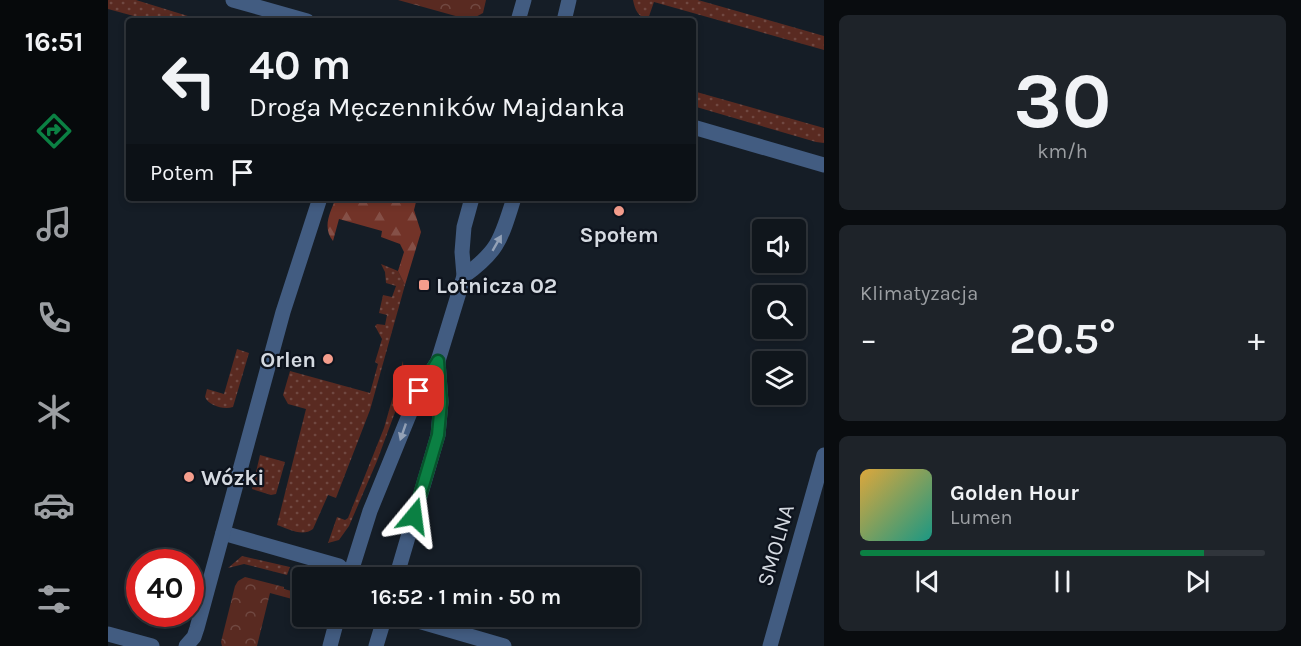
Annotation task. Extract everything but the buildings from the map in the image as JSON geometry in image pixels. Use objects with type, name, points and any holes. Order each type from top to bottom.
[{"type":"street","points":[[232,0],[296,18]]},
{"type":"street","points":[[519,18],[524,0]]},
{"type":"street","points":[[565,18],[569,0]]},
{"type":"street","points":[[696,128],[824,165]]},
{"type":"street","points":[[186,646],[194,637],[197,628],[283,312],[319,201]]},
{"type":"street","points":[[353,567],[369,511],[419,391],[438,361],[464,276],[462,252],[464,227],[471,201]]},
{"type":"street","points":[[464,276],[484,262],[500,241],[513,201]]},
{"type":"street","points":[[399,567],[438,435],[441,402],[438,361]]},
{"type":"street","name":"SMOLNA","points":[[770,646],[824,455]]},
{"type":"street","points":[[223,533],[340,567]]},
{"type":"street","points":[[330,646],[335,627]]},
{"type":"street","points":[[376,646],[382,627]]},
{"type":"street","points":[[439,627],[504,646]]},
{"type":"street","points":[[108,634],[152,646]]},
{"type":"green space","points":[[108,0],[136,0],[194,18],[141,18],[108,9]]},
{"type":"green space","points":[[398,0],[486,0],[483,13],[474,18],[463,18]]},
{"type":"green space","points":[[633,0],[698,0],[824,36],[824,50],[654,2],[648,18],[642,17]]},
{"type":"green space","points":[[696,92],[824,128],[824,143],[696,107]]},
{"type":"green space","points":[[335,201],[416,201],[414,210],[421,232],[405,285],[398,271],[404,252],[400,244],[381,237],[382,231],[339,219],[333,241],[328,230]]},
{"type":"green space","points":[[381,264],[398,271],[405,285],[370,410],[336,498],[328,495],[313,529],[309,531],[300,532],[277,525],[306,409],[288,404],[283,395],[290,371],[370,393],[378,364],[375,362],[382,339],[375,326],[385,325],[387,315],[379,313],[383,295],[392,297],[396,286],[386,283],[385,272]]},
{"type":"green space","points":[[237,349],[249,353],[233,407],[217,406],[205,397],[207,389],[224,394]]},
{"type":"green space","points":[[403,361],[404,388],[377,461],[349,526],[339,540],[328,543],[337,517],[345,520],[348,518],[384,428]]},
{"type":"green space","points":[[260,455],[285,462],[276,494],[271,495],[252,489]]},
{"type":"green space","points":[[242,556],[290,567],[287,575],[244,564],[228,568]]},
{"type":"green space","points":[[245,577],[292,591],[292,599],[270,593],[257,646],[222,646],[221,642],[238,581]]},
{"type":"place","name":"Społem","points":[[619,211]]},
{"type":"place","name":"Lotnicza 02","points":[[424,285]]},
{"type":"place","name":"Orlen","points":[[328,359]]},
{"type":"place","name":"Wózki","points":[[189,477]]},
{"type":"route","points":[[414,516],[438,435],[441,402],[438,361],[419,391]]}]
